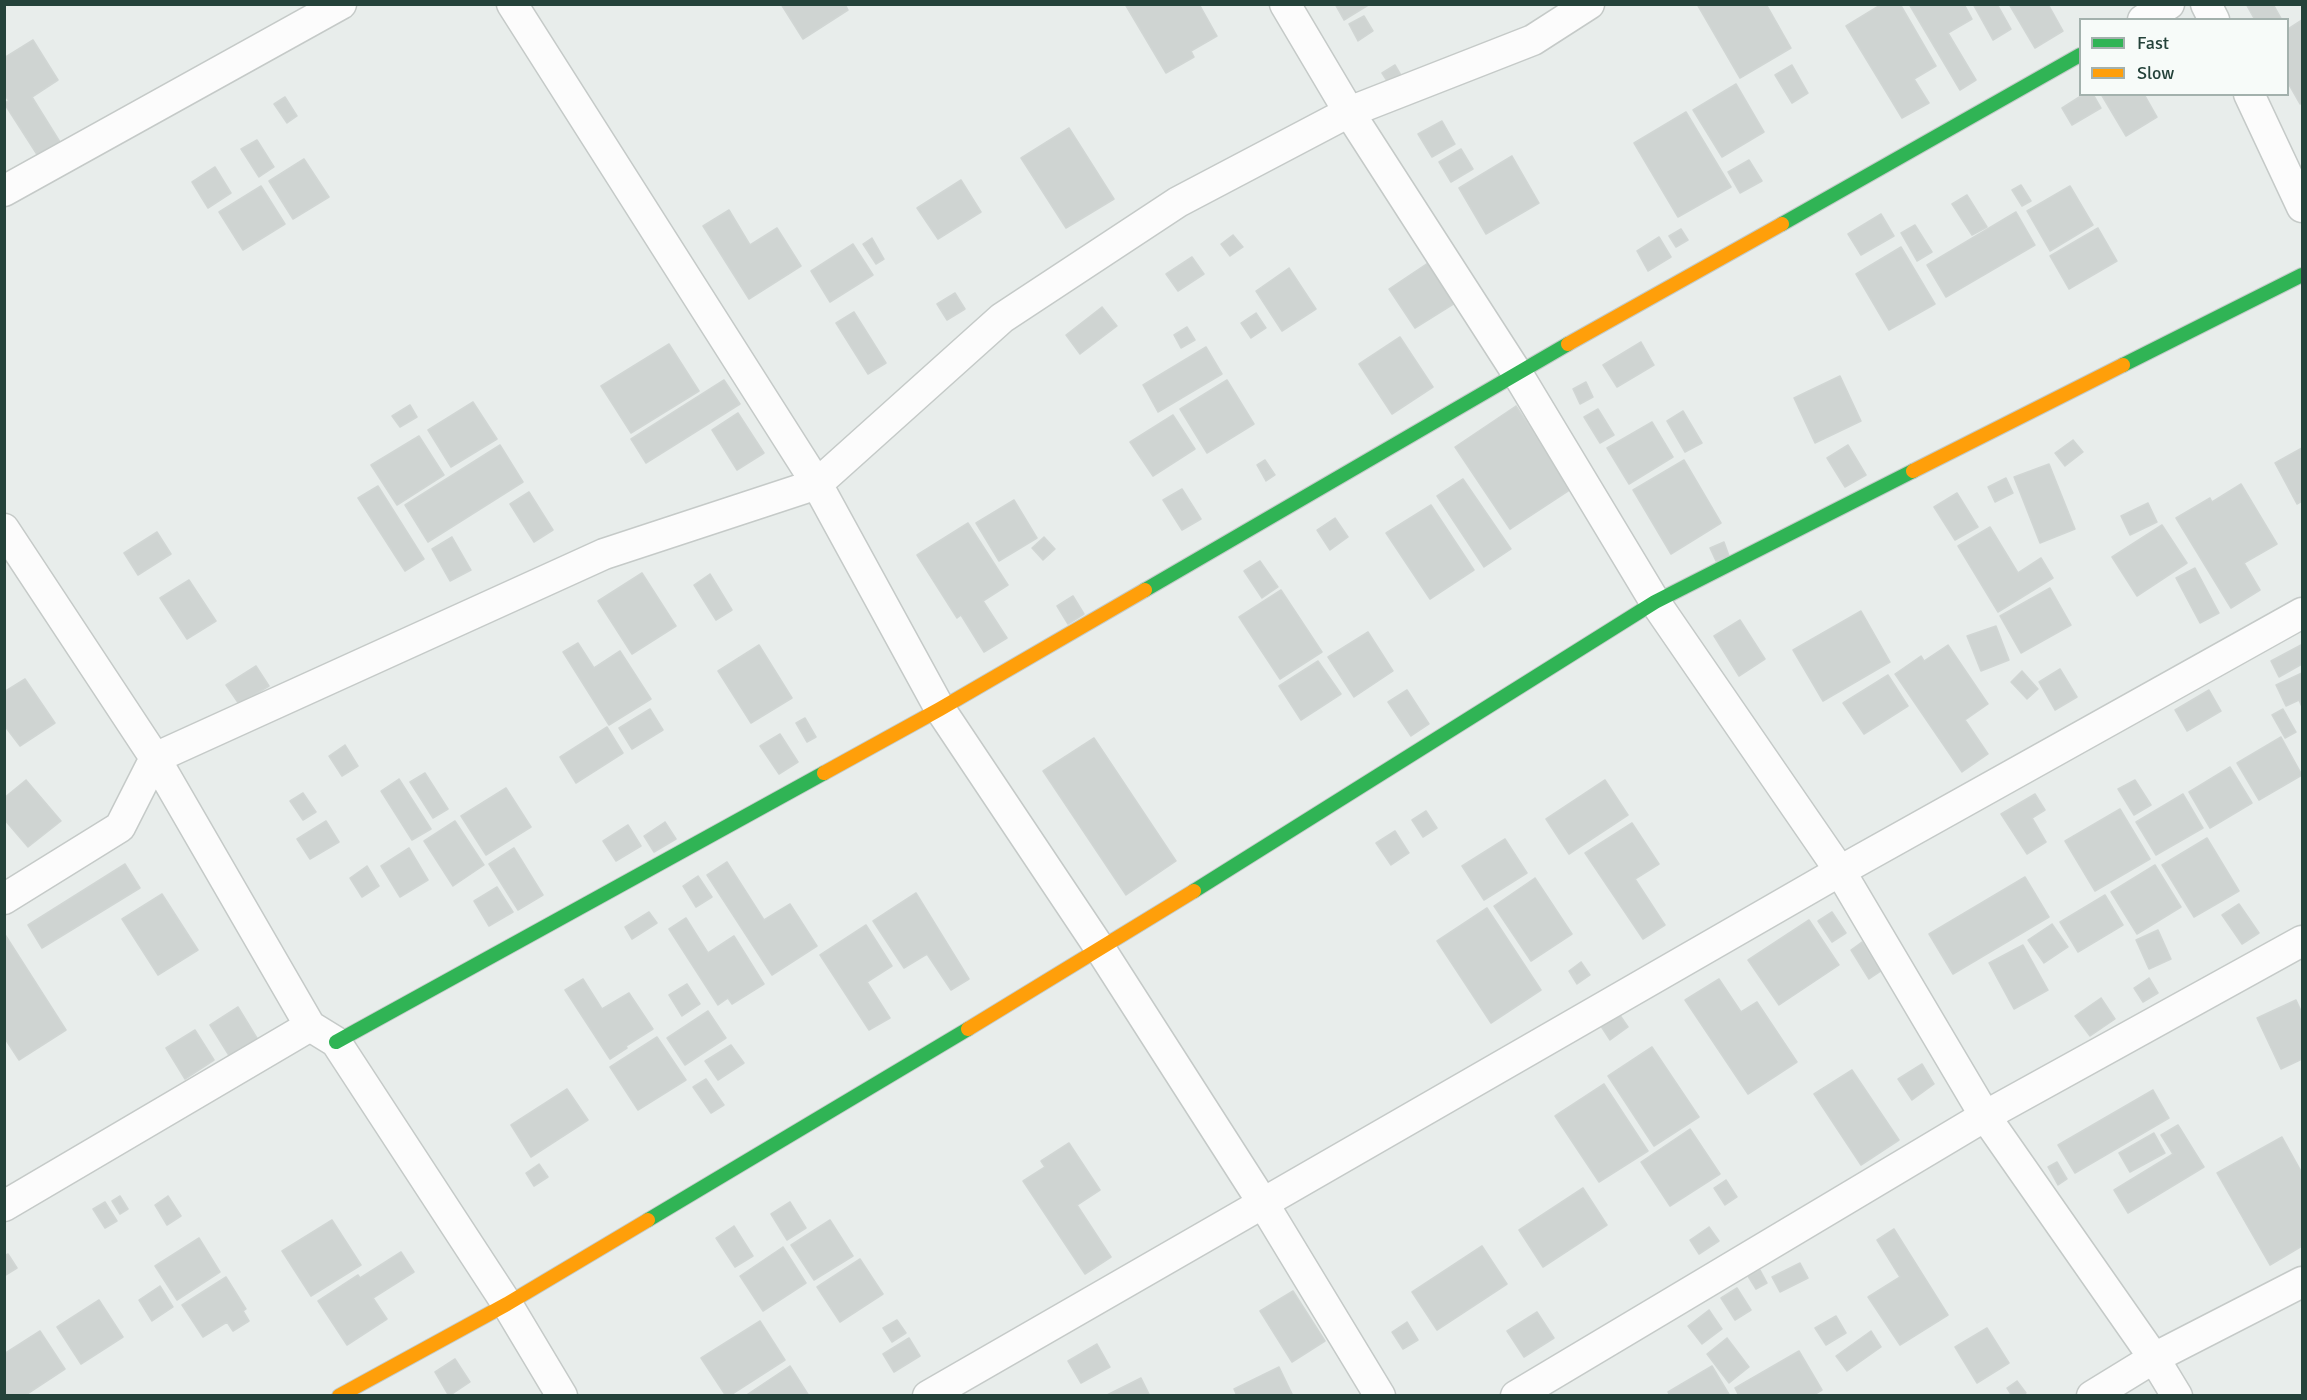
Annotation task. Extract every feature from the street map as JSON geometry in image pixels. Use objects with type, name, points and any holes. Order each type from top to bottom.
[{"type":"street","points":[[4,191],[341,4]]},
{"type":"street","points":[[512,4],[818,484],[940,709],[1101,950],[1263,1203],[1380,1395]]},
{"type":"street","points":[[1285,4],[1349,112],[1517,373],[1655,602],[1840,871],[1985,1116],[2154,1358],[2177,1395]]},
{"type":"street","points":[[4,899],[120,827],[155,758],[604,554],[818,484],[1002,318],[1178,202],[1349,112],[1533,40],[1588,4]]},
{"type":"street","points":[[2146,18],[2169,4]]},
{"type":"street","points":[[2206,4],[2213,18]]},
{"type":"street","points":[[336,1042],[940,709],[1517,373],[2079,56]]},
{"type":"street","points":[[2250,96],[2302,207]]},
{"type":"street","points":[[339,1395],[507,1304],[1101,950],[1655,602],[2302,275]]},
{"type":"street","points":[[4,529],[155,758],[310,1026],[336,1042],[507,1304],[562,1395]]},
{"type":"street","points":[[928,1395],[1840,871],[2302,613]]},
{"type":"street","points":[[1516,1395],[1985,1116],[2302,941]]},
{"type":"street","points":[[4,1206],[310,1026]]},
{"type":"street","points":[[2092,1395],[2154,1358],[2302,1282]]},
{"type":"building","points":[[781,4],[845,4],[848,10],[803,39]]},
{"type":"building","points":[[1125,4],[1199,4],[1217,36],[1191,51],[1194,57],[1166,73]]},
{"type":"building","points":[[1335,4],[1370,4],[1344,20]]},
{"type":"building","points":[[1697,4],[1766,4],[1791,48],[1740,78]]},
{"type":"building","points":[[1882,4],[1900,4],[1936,66],[1914,79],[1929,103],[1902,118],[1846,26]]},
{"type":"building","points":[[1909,4],[1964,4],[1972,19],[1948,33],[1976,80],[1960,90]]},
{"type":"building","points":[[1973,4],[1997,4],[2011,29],[1993,40]]},
{"type":"building","points":[[2009,4],[2048,4],[2063,31],[2035,48]]},
{"type":"building","points":[[2246,4],[2273,4],[2281,18],[2254,18]]},
{"type":"building","points":[[1364,16],[1373,31],[1358,41],[1349,24]]},
{"type":"building","points":[[2302,20],[2302,103],[2300,104],[2289,85],[2289,28]]},
{"type":"building","points":[[33,40],[58,80],[32,97],[60,142],[38,156],[4,103],[9,101],[4,94],[4,58]]},
{"type":"building","points":[[1395,65],[1402,77],[1389,84],[1382,73]]},
{"type":"building","points":[[1792,65],[1808,93],[1792,103],[1775,75]]},
{"type":"building","points":[[1736,84],[1764,132],[1722,157],[1693,110]]},
{"type":"building","points":[[2081,96],[2094,96],[2101,108],[2072,125],[2062,108]]},
{"type":"building","points":[[2102,96],[2145,96],[2157,117],[2126,136]]},
{"type":"building","points":[[285,97],[297,116],[287,123],[274,104]]},
{"type":"building","points":[[1686,112],[1731,187],[1678,217],[1634,143]]},
{"type":"building","points":[[1442,121],[1455,144],[1432,157],[1418,134]]},
{"type":"building","points":[[1069,128],[1114,199],[1066,228],[1021,158]]},
{"type":"building","points":[[257,140],[274,167],[259,177],[241,149]]},
{"type":"building","points":[[1461,149],[1473,169],[1451,182],[1439,162]]},
{"type":"building","points":[[1512,156],[1539,203],[1486,234],[1459,188]]},
{"type":"building","points":[[304,159],[329,197],[293,219],[269,181]]},
{"type":"building","points":[[1749,160],[1762,181],[1740,193],[1728,172]]},
{"type":"building","points":[[215,167],[231,193],[208,208],[192,182]]},
{"type":"building","points":[[961,180],[981,212],[938,239],[917,208]]},
{"type":"building","points":[[2021,185],[2031,201],[2022,206],[2012,190]]},
{"type":"building","points":[[261,186],[285,224],[243,250],[219,212]]},
{"type":"building","points":[[2070,186],[2093,225],[2050,251],[2027,211]]},
{"type":"building","points":[[1967,195],[1987,227],[1972,235],[1952,204]]},
{"type":"building","points":[[729,210],[750,245],[777,228],[801,266],[749,299],[703,226]]},
{"type":"building","points":[[2016,212],[2035,245],[1946,297],[1927,265]]},
{"type":"building","points":[[1881,214],[1894,236],[1861,255],[1848,234]]},
{"type":"building","points":[[1915,225],[1932,252],[1917,261],[1901,233]]},
{"type":"building","points":[[2098,228],[2117,261],[2069,289],[2050,256]]},
{"type":"building","points":[[1681,229],[1688,240],[1676,247],[1669,236]]},
{"type":"building","points":[[1233,235],[1243,247],[1230,256],[1221,244]]},
{"type":"building","points":[[1659,237],[1671,257],[1648,271],[1637,251]]},
{"type":"building","points":[[872,238],[884,259],[876,264],[863,244]]},
{"type":"building","points":[[853,244],[873,275],[830,302],[811,271]]},
{"type":"building","points":[[1901,247],[1935,304],[1889,330],[1856,274]]},
{"type":"building","points":[[1192,257],[1204,274],[1178,291],[1166,274]]},
{"type":"building","points":[[1428,263],[1455,303],[1415,328],[1389,289]]},
{"type":"building","points":[[1289,268],[1316,309],[1282,331],[1256,291]]},
{"type":"building","points":[[955,293],[965,309],[947,320],[937,304]]},
{"type":"building","points":[[1102,307],[1117,326],[1080,354],[1066,335]]},
{"type":"building","points":[[854,312],[886,363],[868,374],[836,323]]},
{"type":"building","points":[[1256,313],[1266,328],[1251,338],[1241,323]]},
{"type":"building","points":[[1187,327],[1195,340],[1181,348],[1174,335]]},
{"type":"building","points":[[1400,337],[1433,387],[1392,414],[1359,364]]},
{"type":"building","points":[[1641,342],[1654,365],[1617,387],[1603,365]]},
{"type":"building","points":[[669,344],[699,391],[631,433],[601,386]]},
{"type":"building","points":[[1206,347],[1222,374],[1158,412],[1143,385]]},
{"type":"building","points":[[1840,376],[1861,421],[1815,443],[1794,398]]},
{"type":"building","points":[[724,380],[740,404],[646,463],[631,439]]},
{"type":"building","points":[[1227,380],[1254,424],[1207,453],[1180,409]]},
{"type":"building","points":[[1586,382],[1593,397],[1580,404],[1573,389]]},
{"type":"building","points":[[473,402],[497,439],[451,467],[428,430]]},
{"type":"building","points":[[410,405],[417,417],[400,427],[392,416]]},
{"type":"building","points":[[1516,406],[1571,489],[1510,529],[1455,447]]},
{"type":"building","points":[[1598,409],[1614,435],[1600,443],[1584,417]]},
{"type":"building","points":[[1683,411],[1702,443],[1685,452],[1667,421]]},
{"type":"building","points":[[738,413],[764,453],[737,470],[712,430]]},
{"type":"building","points":[[1173,415],[1195,449],[1153,476],[1130,442]]},
{"type":"building","points":[[1652,422],[1673,457],[1629,484],[1607,448]]},
{"type":"building","points":[[419,436],[444,475],[397,505],[371,465]]},
{"type":"building","points":[[2073,440],[2083,452],[2065,466],[2055,453]]},
{"type":"building","points":[[500,445],[523,482],[428,542],[405,505]]},
{"type":"building","points":[[1848,445],[1866,475],[1845,487],[1827,458]]},
{"type":"building","points":[[2302,448],[2302,501],[2297,504],[2275,463]]},
{"type":"building","points":[[1265,460],[1275,475],[1266,481],[1257,465]]},
{"type":"building","points":[[1684,460],[1721,523],[1671,554],[1633,490]]},
{"type":"building","points":[[2049,464],[2075,529],[2040,543],[2014,477]]},
{"type":"building","points":[[2006,478],[2013,493],[1995,502],[1988,487]]},
{"type":"building","points":[[1463,479],[1511,549],[1484,567],[1437,496]]},
{"type":"building","points":[[2241,484],[2277,544],[2244,563],[2260,590],[2231,608],[2176,518],[2210,498],[2212,502]]},
{"type":"building","points":[[378,486],[424,559],[405,571],[358,498]]},
{"type":"building","points":[[1182,489],[1201,519],[1182,530],[1163,500]]},
{"type":"building","points":[[529,492],[553,530],[534,542],[510,504]]},
{"type":"building","points":[[1957,493],[1978,527],[1955,540],[1934,507]]},
{"type":"building","points":[[1014,500],[1037,538],[999,561],[976,523]]},
{"type":"building","points":[[2148,503],[2157,522],[2130,535],[2121,516]]},
{"type":"building","points":[[1431,505],[1474,570],[1430,599],[1386,533]]},
{"type":"building","points":[[1335,518],[1348,537],[1330,550],[1317,530]]},
{"type":"building","points":[[968,523],[1008,585],[983,601],[1007,638],[984,652],[961,615],[957,618],[917,555]]},
{"type":"building","points":[[2162,525],[2187,563],[2137,596],[2112,557]]},
{"type":"building","points":[[1990,527],[2018,573],[2041,558],[2053,578],[1998,612],[1958,546]]},
{"type":"building","points":[[157,532],[171,554],[138,575],[124,553]]},
{"type":"building","points":[[452,537],[471,570],[450,581],[432,549]]},
{"type":"building","points":[[1044,537],[1055,549],[1043,560],[1032,548]]},
{"type":"building","points":[[1724,542],[1729,556],[1716,561],[1710,548]]},
{"type":"building","points":[[1260,561],[1278,587],[1262,598],[1244,571]]},
{"type":"building","points":[[2195,568],[2219,613],[2200,623],[2176,578]]},
{"type":"building","points":[[642,573],[676,626],[632,654],[598,601]]},
{"type":"building","points":[[710,574],[732,610],[716,620],[694,585]]},
{"type":"building","points":[[189,580],[216,621],[187,639],[160,598]]},
{"type":"building","points":[[2050,588],[2071,625],[2021,653],[2000,616]]},
{"type":"building","points":[[1281,590],[1322,652],[1280,679],[1239,617]]},
{"type":"building","points":[[1073,596],[1084,614],[1068,624],[1057,606]]},
{"type":"building","points":[[1861,611],[1890,662],[1823,701],[1793,650]]},
{"type":"building","points":[[1740,620],[1765,659],[1739,676],[1714,636]]},
{"type":"building","points":[[1996,626],[2009,660],[1981,671],[1967,636]]},
{"type":"building","points":[[1368,632],[1393,671],[1354,697],[1328,657]]},
{"type":"building","points":[[578,643],[594,668],[620,651],[651,699],[609,725],[563,652]]},
{"type":"building","points":[[759,645],[792,698],[751,723],[718,671]]},
{"type":"building","points":[[1948,645],[1988,704],[1965,720],[1988,754],[1962,772],[1895,674],[1921,656],[1924,661]]},
{"type":"building","points":[[2301,645],[2302,664],[2279,677],[2271,661]]},
{"type":"building","points":[[1318,661],[1341,694],[1301,720],[1279,686]]},
{"type":"building","points":[[256,666],[269,686],[239,704],[226,685]]},
{"type":"building","points":[[2060,669],[2077,697],[2055,710],[2039,682]]},
{"type":"building","points":[[2022,671],[2038,689],[2027,699],[2011,682]]},
{"type":"building","points":[[2302,673],[2302,707],[2299,700],[2286,706],[2276,685]]},
{"type":"building","points":[[1888,675],[1908,706],[1864,734],[1843,703]]},
{"type":"building","points":[[25,679],[55,723],[20,746],[4,725],[4,692]]},
{"type":"building","points":[[1407,690],[1429,724],[1411,736],[1388,702]]},
{"type":"building","points":[[2209,690],[2221,711],[2187,731],[2175,710]]},
{"type":"building","points":[[650,709],[663,730],[632,749],[619,728]]},
{"type":"building","points":[[2283,709],[2296,732],[2285,738],[2272,715]]},
{"type":"building","points":[[805,718],[816,737],[807,742],[796,723]]},
{"type":"building","points":[[607,727],[623,753],[576,783],[560,757]]},
{"type":"building","points":[[780,734],[798,762],[779,774],[760,746]]},
{"type":"building","points":[[2281,737],[2302,775],[2259,800],[2237,763]]},
{"type":"building","points":[[1094,738],[1176,861],[1126,895],[1043,771]]},
{"type":"building","points":[[345,745],[358,766],[342,776],[329,756]]},
{"type":"building","points":[[2230,767],[2252,803],[2210,828],[2189,792]]},
{"type":"building","points":[[425,773],[448,809],[433,818],[410,782]]},
{"type":"building","points":[[399,779],[431,829],[412,840],[381,791]]},
{"type":"building","points":[[26,780],[61,821],[28,847],[4,819],[4,798]]},
{"type":"building","points":[[1605,780],[1628,815],[1569,854],[1546,819]]},
{"type":"building","points":[[2135,780],[2151,805],[2134,815],[2118,789]]},
{"type":"building","points":[[506,788],[531,827],[486,855],[461,816]]},
{"type":"building","points":[[303,793],[316,812],[303,820],[290,801]]},
{"type":"building","points":[[2035,794],[2045,810],[2032,818],[2046,842],[2027,854],[2001,814]]},
{"type":"building","points":[[2183,794],[2203,828],[2156,855],[2136,822]]},
{"type":"building","points":[[2120,809],[2150,859],[2095,891],[2065,841]]},
{"type":"building","points":[[1426,811],[1437,828],[1423,837],[1412,820]]},
{"type":"building","points":[[326,821],[339,842],[310,859],[297,839]]},
{"type":"building","points":[[455,821],[484,865],[453,886],[424,841]]},
{"type":"building","points":[[665,822],[676,839],[654,852],[644,836]]},
{"type":"building","points":[[1632,823],[1659,864],[1635,879],[1665,925],[1643,939],[1585,853]]},
{"type":"building","points":[[628,825],[641,846],[616,861],[603,841]]},
{"type":"building","points":[[1395,831],[1409,853],[1391,865],[1376,843]]},
{"type":"building","points":[[2207,838],[2239,891],[2194,917],[2162,865]]},
{"type":"building","points":[[1505,839],[1527,873],[1484,900],[1462,866]]},
{"type":"building","points":[[409,848],[428,880],[400,897],[381,866]]},
{"type":"building","points":[[514,848],[543,895],[518,910],[489,864]]},
{"type":"building","points":[[727,862],[764,920],[790,904],[817,946],[772,975],[707,875]]},
{"type":"building","points":[[125,864],[140,888],[42,948],[28,925]]},
{"type":"building","points":[[2155,865],[2181,907],[2137,934],[2111,892]]},
{"type":"building","points":[[367,866],[379,886],[362,897],[350,878]]},
{"type":"building","points":[[698,876],[712,897],[696,907],[683,886]]},
{"type":"building","points":[[2025,877],[2049,917],[1953,974],[1929,934]]},
{"type":"building","points":[[1535,878],[1572,934],[1531,961],[1494,906]]},
{"type":"building","points":[[497,887],[513,912],[489,926],[474,901]]},
{"type":"building","points":[[916,893],[969,979],[951,990],[927,954],[904,968],[873,921]]},
{"type":"building","points":[[162,894],[198,950],[158,975],[122,919]]},
{"type":"building","points":[[2105,895],[2123,925],[2078,952],[2060,922]]},
{"type":"building","points":[[2239,904],[2259,933],[2242,944],[2222,915]]},
{"type":"building","points":[[1487,908],[1541,990],[1491,1023],[1437,941]]},
{"type":"building","points":[[649,912],[657,923],[632,939],[625,927]]},
{"type":"building","points":[[1832,912],[1846,933],[1832,942],[1818,921]]},
{"type":"building","points":[[686,918],[708,953],[734,936],[764,984],[732,1004],[728,998],[718,1005],[669,929]]},
{"type":"building","points":[[1809,920],[1839,965],[1779,1005],[1748,960]]},
{"type":"building","points":[[2052,924],[2068,947],[2044,963],[2028,940]]},
{"type":"building","points":[[866,925],[892,966],[867,982],[890,1018],[869,1030],[820,955]]},
{"type":"building","points":[[2158,930],[2171,959],[2149,969],[2136,940]]},
{"type":"building","points":[[4,933],[66,1030],[19,1060],[4,1037]]},
{"type":"building","points":[[1862,942],[1881,971],[1869,979],[1851,950]]},
{"type":"building","points":[[2023,945],[2048,990],[2014,1009],[1989,963]]},
{"type":"building","points":[[1581,962],[1590,975],[1577,984],[1569,971]]},
{"type":"building","points":[[2149,978],[2158,993],[2143,1002],[2134,988]]},
{"type":"building","points":[[583,979],[602,1009],[629,993],[653,1029],[610,1059],[565,990]]},
{"type":"building","points":[[1719,979],[1741,1012],[1757,1002],[1797,1062],[1748,1094],[1685,1000]]},
{"type":"building","points":[[687,984],[700,1004],[682,1016],[669,995]]},
{"type":"building","points":[[2101,998],[2115,1019],[2090,1036],[2075,1016]]},
{"type":"building","points":[[2296,1000],[2302,1013],[2302,1059],[2281,1069],[2257,1018]]},
{"type":"building","points":[[238,1007],[263,1048],[235,1065],[210,1025]]},
{"type":"building","points":[[708,1011],[726,1038],[685,1065],[667,1038]]},
{"type":"building","points":[[1617,1011],[1628,1027],[1610,1040],[1599,1023]]},
{"type":"building","points":[[195,1030],[214,1060],[185,1079],[166,1048]]},
{"type":"building","points":[[657,1037],[686,1080],[638,1110],[610,1067]]},
{"type":"building","points":[[731,1045],[744,1063],[718,1080],[705,1061]]},
{"type":"building","points":[[1652,1047],[1699,1117],[1654,1146],[1608,1076]]},
{"type":"building","points":[[1922,1064],[1934,1084],[1912,1100],[1898,1079]]},
{"type":"building","points":[[1852,1070],[1899,1140],[1861,1165],[1814,1094]]},
{"type":"building","points":[[706,1079],[724,1105],[711,1113],[693,1087]]},
{"type":"building","points":[[1604,1084],[1648,1151],[1599,1182],[1555,1116]]},
{"type":"building","points":[[567,1089],[588,1120],[531,1157],[511,1125]]},
{"type":"building","points":[[2153,1090],[2169,1118],[2075,1173],[2058,1145]]},
{"type":"building","points":[[2178,1125],[2204,1167],[2128,1213],[2114,1190],[2173,1154],[2161,1135]]},
{"type":"building","points":[[1690,1129],[1720,1174],[1670,1206],[1641,1162]]},
{"type":"building","points":[[2154,1133],[2165,1153],[2130,1172],[2119,1153]]},
{"type":"building","points":[[2282,1137],[2302,1173],[2302,1246],[2270,1265],[2217,1173]]},
{"type":"building","points":[[1069,1143],[1100,1190],[1077,1205],[1111,1257],[1085,1274],[1023,1181],[1045,1167],[1041,1161]]},
{"type":"building","points":[[2057,1162],[2067,1179],[2058,1185],[2048,1167]]},
{"type":"building","points":[[539,1164],[548,1177],[534,1186],[526,1173]]},
{"type":"building","points":[[1726,1180],[1737,1197],[1725,1205],[1714,1188]]},
{"type":"building","points":[[1583,1188],[1607,1225],[1543,1267],[1519,1230]]},
{"type":"building","points":[[120,1196],[128,1209],[120,1214],[112,1201]]},
{"type":"building","points":[[168,1196],[181,1216],[167,1225],[155,1205]]},
{"type":"building","points":[[105,1202],[117,1221],[105,1228],[93,1209]]},
{"type":"building","points":[[790,1202],[806,1228],[787,1240],[771,1214]]},
{"type":"building","points":[[332,1220],[361,1265],[311,1296],[282,1251]]},
{"type":"building","points":[[830,1220],[853,1256],[814,1280],[791,1245]]},
{"type":"building","points":[[734,1226],[753,1256],[735,1267],[716,1238]]},
{"type":"building","points":[[1709,1227],[1719,1241],[1699,1254],[1690,1240]]},
{"type":"building","points":[[1894,1229],[1948,1315],[1900,1345],[1868,1297],[1900,1277],[1877,1240]]},
{"type":"building","points":[[199,1238],[220,1272],[177,1300],[155,1266]]},
{"type":"building","points":[[1482,1246],[1507,1284],[1437,1330],[1412,1292]]},
{"type":"building","points":[[783,1247],[806,1283],[763,1311],[740,1276]]},
{"type":"building","points":[[401,1252],[414,1272],[373,1298],[387,1319],[347,1345],[318,1301],[358,1275],[360,1278]]},
{"type":"building","points":[[8,1254],[17,1268],[4,1276],[4,1256]]},
{"type":"building","points":[[860,1259],[883,1294],[840,1322],[817,1287]]},
{"type":"building","points":[[1800,1263],[1808,1278],[1780,1292],[1772,1277]]},
{"type":"building","points":[[1760,1270],[1767,1283],[1756,1289],[1748,1276]]},
{"type":"building","points":[[226,1277],[246,1309],[243,1311],[249,1321],[233,1331],[227,1322],[203,1337],[182,1305]]},
{"type":"building","points":[[160,1286],[173,1307],[152,1321],[139,1300]]},
{"type":"building","points":[[1737,1288],[1751,1310],[1735,1320],[1721,1298]]},
{"type":"building","points":[[1293,1291],[1325,1341],[1292,1362],[1260,1311]]},
{"type":"building","points":[[99,1300],[123,1337],[81,1364],[57,1327]]},
{"type":"building","points":[[1709,1310],[1722,1329],[1702,1344],[1688,1326]]},
{"type":"building","points":[[1537,1312],[1554,1338],[1524,1357],[1507,1331]]},
{"type":"building","points":[[1836,1316],[1846,1333],[1826,1345],[1815,1328]]},
{"type":"building","points":[[897,1320],[906,1333],[892,1342],[883,1328]]},
{"type":"building","points":[[760,1321],[785,1360],[726,1396],[701,1358]]},
{"type":"building","points":[[1407,1322],[1418,1340],[1403,1349],[1392,1332]]},
{"type":"building","points":[[1987,1328],[2009,1363],[1977,1383],[1955,1347]]},
{"type":"building","points":[[40,1331],[65,1369],[24,1396],[4,1396],[4,1354]]},
{"type":"building","points":[[1871,1331],[1881,1347],[1847,1371],[1836,1356]]},
{"type":"building","points":[[909,1338],[920,1356],[894,1372],[883,1354]]},
{"type":"building","points":[[1727,1338],[1749,1367],[1729,1383],[1707,1354]]},
{"type":"building","points":[[1097,1344],[1110,1367],[1081,1383],[1068,1361]]},
{"type":"building","points":[[1799,1351],[1822,1390],[1812,1396],[1739,1396],[1735,1388]]},
{"type":"building","points":[[455,1359],[470,1382],[449,1396],[435,1372]]},
{"type":"building","points":[[790,1366],[809,1396],[745,1396]]},
{"type":"building","points":[[1712,1366],[1730,1396],[1670,1396],[1668,1392]]},
{"type":"building","points":[[1279,1367],[1293,1396],[1237,1396],[1234,1389]]},
{"type":"building","points":[[1141,1378],[1150,1396],[1105,1396]]},
{"type":"building","points":[[2017,1381],[2026,1393],[2022,1396],[2012,1396],[2007,1388]]},
{"type":"traffic: fast","points":[[1782,224],[2079,56]]},
{"type":"traffic: fast","points":[[2123,365],[2302,275]]},
{"type":"traffic: fast","points":[[1145,590],[1568,344]]},
{"type":"traffic: fast","points":[[1194,891],[1655,602],[1913,471]]},
{"type":"traffic: fast","points":[[336,1042],[824,773]]},
{"type":"traffic: fast","points":[[648,1220],[968,1029]]},
{"type":"traffic: slow","points":[[1568,344],[1782,224]]},
{"type":"traffic: slow","points":[[1913,471],[2123,365]]},
{"type":"traffic: slow","points":[[824,773],[940,709],[1145,590]]},
{"type":"traffic: slow","points":[[968,1029],[1194,891]]},
{"type":"traffic: slow","points":[[339,1396],[507,1304],[648,1220]]}]
